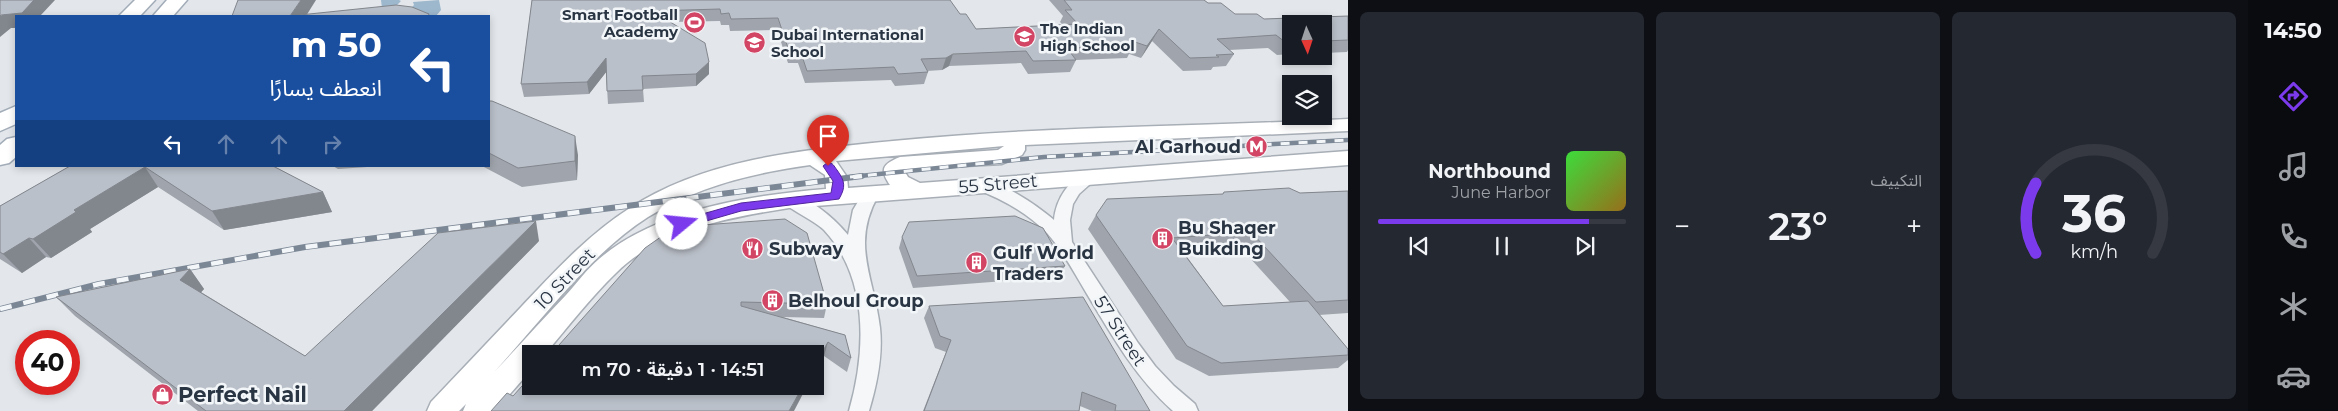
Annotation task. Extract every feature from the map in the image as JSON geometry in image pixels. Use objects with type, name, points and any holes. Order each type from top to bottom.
[{"type":"main road","points":[[130,15],[146,0]]},
{"type":"main road","points":[[163,15],[178,0]]},
{"type":"main road","points":[[0,124],[15,114]]},
{"type":"main road","points":[[0,157],[15,147]]},
{"type":"street","points":[[811,158],[920,145],[1014,138],[1348,125]]},
{"type":"street","points":[[918,190],[900,183],[893,172],[895,167],[907,162],[1002,157],[1015,150],[1014,138]]},
{"type":"street","points":[[811,158],[819,160],[835,173],[839,181],[839,189],[835,197]]},
{"type":"street","name":"10 Street","points":[[441,411],[590,251],[641,212],[669,197],[712,179],[745,170],[811,158]]},
{"type":"street","name":"55 Street","points":[[653,235],[711,214],[741,207],[789,200],[1348,158]]},
{"type":"street","name":"57 Street","points":[[1064,242],[1062,212],[1067,197],[1077,186],[1090,177]]},
{"type":"street","name":"57 Street","points":[[982,185],[1022,203],[1040,215],[1064,242],[1139,362],[1158,385],[1188,411]]},
{"type":"street","points":[[859,411],[867,384],[871,329],[866,296],[858,267],[855,226],[858,214],[871,194]]},
{"type":"street","points":[[789,200],[805,207],[833,226],[858,267]]},
{"type":"street","name":"10 Street","points":[[478,411],[595,278],[630,249],[653,235]]},
{"type":"water","points":[[381,0],[399,0],[401,1],[396,6],[411,8],[414,5],[413,2],[439,0],[441,10],[437,15],[383,15]]},
{"type":"building","points":[[0,0],[34,0],[22,13],[0,16]]},
{"type":"building","points":[[238,0],[301,0],[291,15],[232,15]]},
{"type":"building","points":[[532,0],[950,0],[960,14],[966,14],[976,29],[1078,24],[1065,10],[1072,10],[1064,0],[1204,0],[1208,3],[1221,3],[1235,14],[1257,14],[1264,19],[1282,18],[1282,40],[1276,35],[1217,39],[1234,54],[1216,55],[1219,57],[1190,58],[1159,29],[1147,46],[1135,42],[1133,46],[1067,48],[1076,60],[1033,61],[1026,51],[953,54],[946,58],[921,59],[928,72],[898,74],[894,67],[807,71],[800,50],[789,51],[778,18],[731,19],[729,13],[721,14],[720,9],[652,11],[705,43],[709,62],[696,74],[642,76],[643,90],[607,91],[606,58],[587,82],[521,84]]},
{"type":"building","points":[[396,5],[412,7],[429,14],[300,15]]},
{"type":"building","points":[[1348,16],[1348,40],[1332,41],[1332,17]]},
{"type":"building","points":[[490,101],[575,136],[575,161],[518,168],[490,154]]},
{"type":"building","points":[[68,167],[145,167],[74,210],[76,212],[33,239],[29,238],[3,254],[0,252],[0,206]]},
{"type":"building","points":[[145,167],[275,167],[323,192],[212,211]]},
{"type":"building","points":[[1289,188],[1300,193],[1348,191],[1348,300],[1316,302],[1251,232],[1172,238],[1223,306],[1308,301],[1348,349],[1348,355],[1221,363],[1187,346],[1096,215],[1107,199],[1223,194],[1224,192]]},
{"type":"building","name":"Gulf World Traders","points":[[1015,216],[1043,228],[1065,266],[917,276],[902,237],[909,222]]},
{"type":"building","points":[[785,219],[807,233],[827,304],[741,302],[741,306],[845,335],[851,358],[828,342],[824,349],[824,345],[559,345],[645,248],[675,227]]},
{"type":"building","points":[[536,221],[344,411],[206,411],[56,297],[190,269],[180,280],[305,356],[438,233]]},
{"type":"building","points":[[1083,297],[1150,411],[1115,411],[1116,405],[1082,392],[1079,411],[924,411],[951,340],[940,336],[929,306]]},
{"type":"building","points":[[522,386],[522,395],[798,395],[789,411],[491,411],[507,393],[513,396]]},
{"type":"railway","points":[[850,177],[1044,157],[1348,140]]},
{"type":"railway","points":[[0,309],[99,284],[305,247],[862,176]]},
{"type":"place","name":"Smart Football Academy","points":[[694,23]]},
{"type":"place","name":"The Indian High School","points":[[1024,37]]},
{"type":"place","name":"Dubai International School","points":[[755,43]]},
{"type":"place","name":"Al Garhoud","points":[[1257,147]]},
{"type":"place","name":"Bu Shaqer Buikding","points":[[1162,238]]},
{"type":"place","name":"Subway","points":[[753,249]]},
{"type":"place","name":"Gulf World Traders","points":[[977,263]]},
{"type":"place","name":"Belhoul Group","points":[[772,301]]},
{"type":"place","name":"Perfect Nail","points":[[162,394]]},
{"type":"route","points":[[682,224],[711,214],[741,207],[789,200],[835,197],[839,189],[839,181],[835,173],[828,166]]}]
